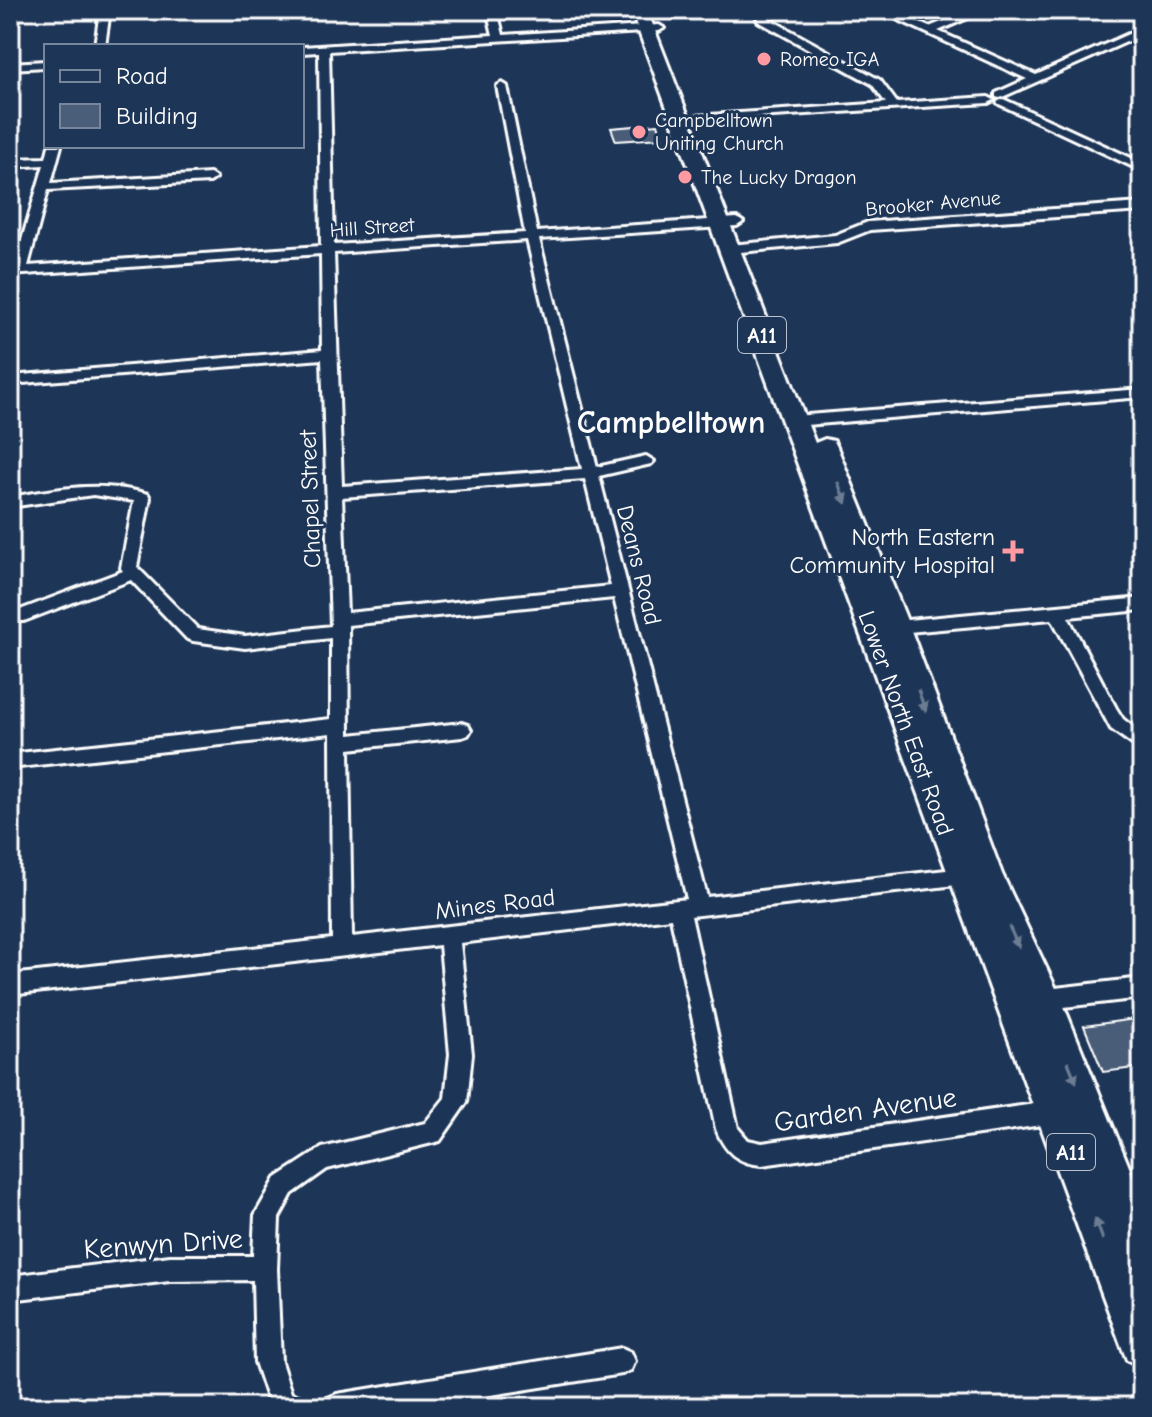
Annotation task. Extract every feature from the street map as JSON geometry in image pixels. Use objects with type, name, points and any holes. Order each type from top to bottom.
[{"type":"main road","name":"Lower North East Road","points":[[639,10],[652,28],[738,248],[974,875],[1142,1249]]},
{"type":"main road","name":"Lower North East Road","points":[[652,10],[652,28]]},
{"type":"main road","name":"Lower North East Road","points":[[1028,1001],[1056,1112],[1134,1301],[1142,1345]]},
{"type":"street","points":[[10,11],[31,10]]},
{"type":"street","points":[[100,44],[105,10]]},
{"type":"street","points":[[492,10],[499,39]]},
{"type":"street","points":[[775,10],[762,19],[876,82],[895,107]]},
{"type":"street","points":[[882,10],[1035,78]]},
{"type":"street","points":[[929,31],[981,10]]},
{"type":"street","points":[[304,50],[652,28]]},
{"type":"street","points":[[687,119],[997,99],[1035,78],[1142,31]]},
{"type":"street","name":"Chapel Street","points":[[324,48],[329,354],[339,625],[342,948]]},
{"type":"street","points":[[10,66],[44,64]]},
{"type":"street","name":"Deans Road","points":[[502,86],[532,236],[621,591],[689,908]]},
{"type":"street","points":[[997,99],[1142,167]]},
{"type":"street","points":[[15,271],[45,187],[54,148]]},
{"type":"street","points":[[1125,159],[1142,150]]},
{"type":"street","points":[[10,163],[51,161]]},
{"type":"street","points":[[45,187],[210,178]]},
{"type":"street","name":"Brooker Avenue","points":[[738,248],[837,239],[868,226],[1142,207]]},
{"type":"street","name":"Hill Street","points":[[15,271],[728,223]]},
{"type":"street","points":[[10,380],[329,354]]},
{"type":"street","points":[[804,421],[1142,393]]},
{"type":"street","points":[[334,492],[592,473],[646,461]]},
{"type":"street","points":[[10,502],[103,489],[142,498],[129,568],[193,635],[245,642],[339,625],[621,591]]},
{"type":"street","points":[[18,617],[134,573]]},
{"type":"street","points":[[883,629],[1142,604]]},
{"type":"street","points":[[1057,612],[1109,712],[1117,724],[1142,744]]},
{"type":"street","points":[[10,761],[339,734],[462,730]]},
{"type":"street","name":"Mines Road","points":[[10,985],[974,875]]},
{"type":"street","name":"Garden Avenue","points":[[689,908],[727,1129],[733,1142],[742,1150],[762,1154],[1056,1112]]},
{"type":"street","points":[[265,1269],[267,1215],[284,1186],[322,1159],[432,1133],[456,1102],[461,1054],[449,936]]},
{"type":"street","points":[[1028,1001],[1142,988]]},
{"type":"street","name":"Kenwyn Drive","points":[[10,1288],[156,1271],[236,1266],[265,1269],[268,1362],[281,1403],[295,1407]]},
{"type":"street","points":[[337,1407],[622,1361]]},
{"type":"building","name":"Campbelltown Uniting Church","points":[[658,124],[662,138],[616,141],[611,128]]},
{"type":"building","points":[[1142,1018],[1142,1067],[1103,1072],[1084,1026]]},
{"type":"place","name":"Romeo IGA","points":[[764,59]]},
{"type":"place","name":"Campbelltown Uniting Church","points":[[639,132]]},
{"type":"place","name":"The Lucky Dragon","points":[[685,177]]},
{"type":"place","name":"North Eastern Community Hospital","points":[[1013,551]]},
{"type":"district","name":"Campbelltown","points":[[671,422]]}]
